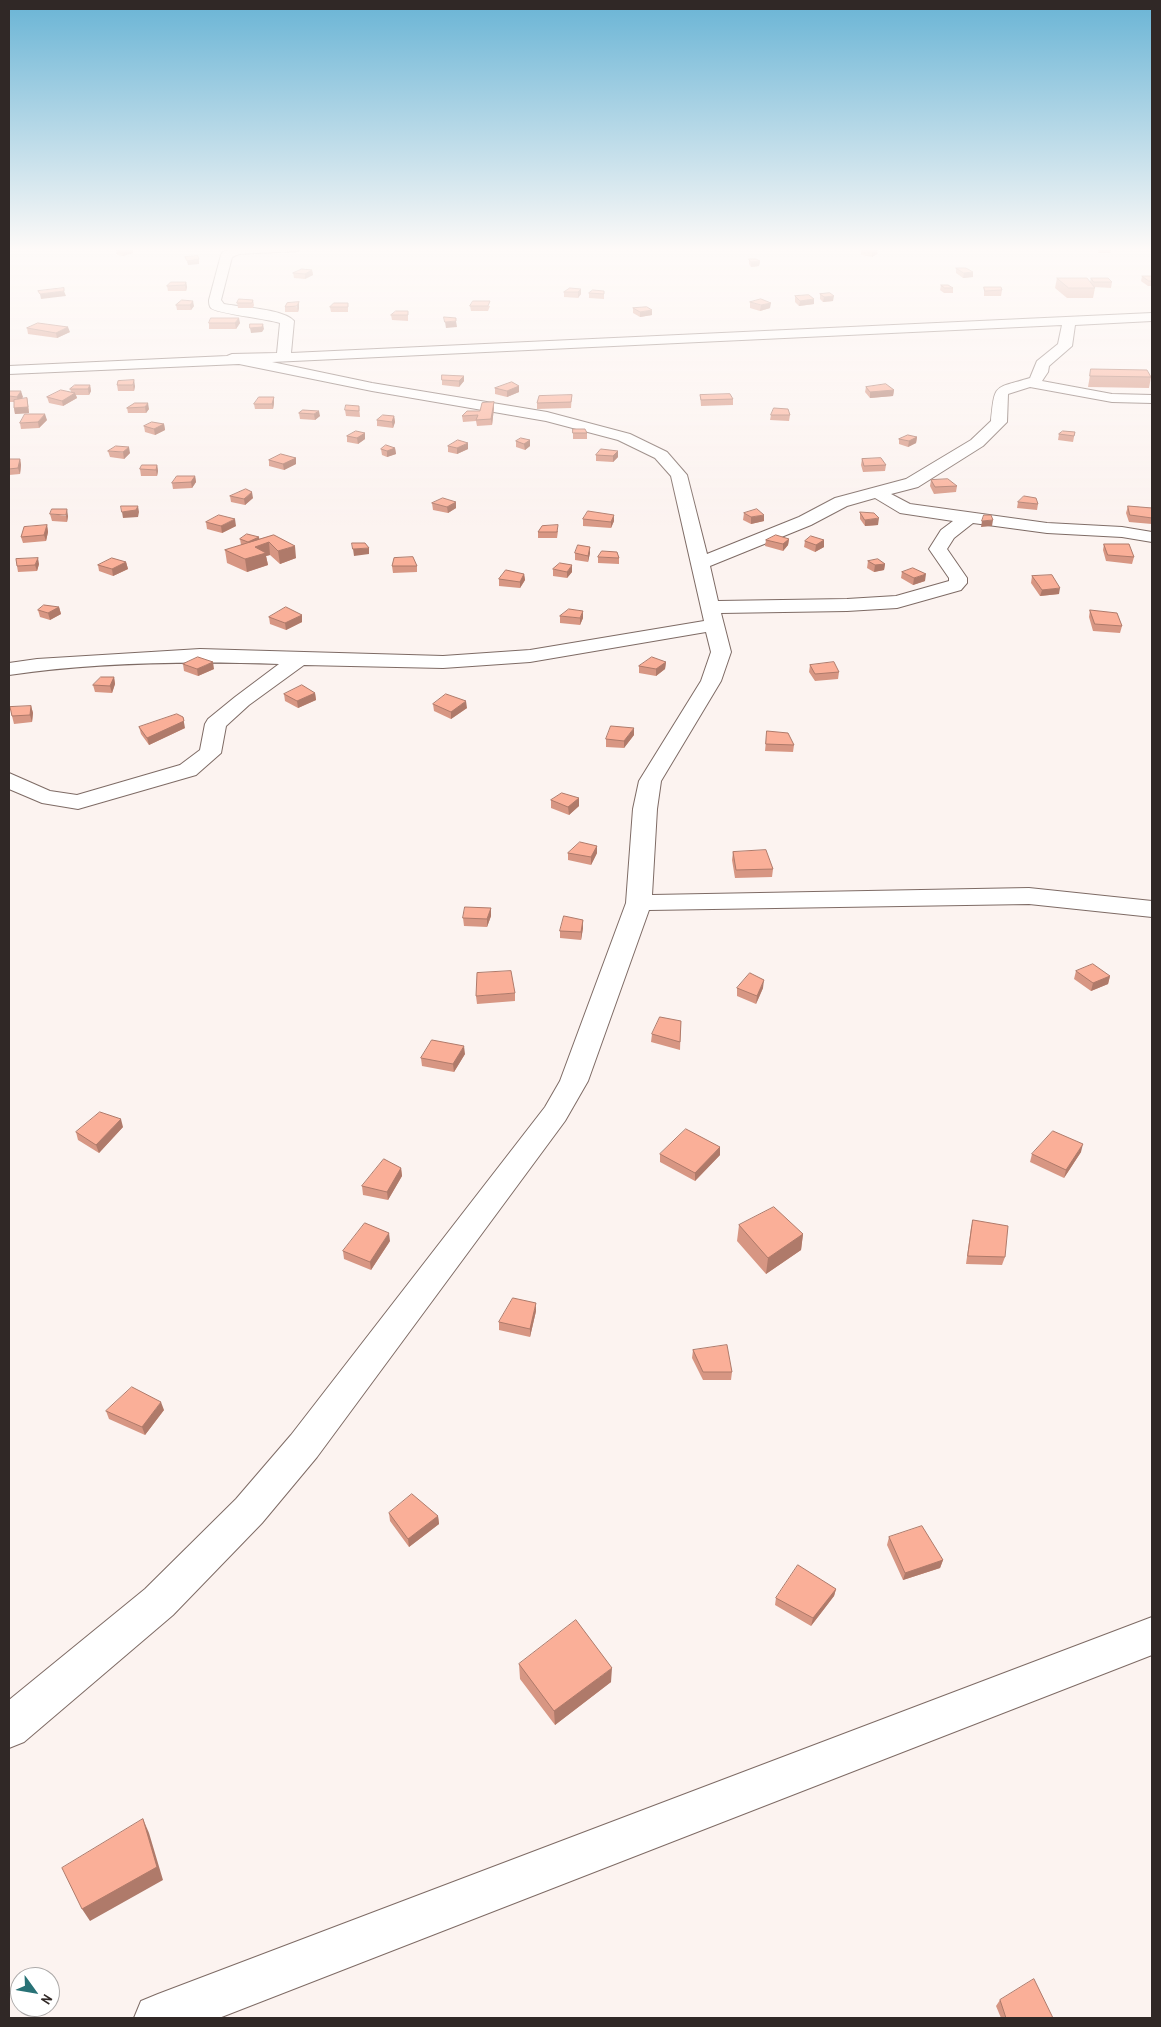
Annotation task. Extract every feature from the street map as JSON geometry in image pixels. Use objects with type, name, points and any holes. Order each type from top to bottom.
[{"type":"street","points":[[284,356],[285,342]]},
{"type":"street","points":[[9,370],[607,342]]},
{"type":"street","points":[[700,564],[805,521],[841,502],[912,483],[977,443],[998,422],[1000,394],[1007,388],[1035,381],[1041,372],[1042,364],[1065,346],[1066,342]]},
{"type":"street","points":[[9,1727],[159,1602],[249,1511],[304,1446],[555,1114],[574,1081],[639,903],[645,809],[650,781],[711,681],[721,652],[679,475],[661,455],[624,437],[547,416],[372,387],[232,358]]},
{"type":"street","points":[[1030,383],[1112,398],[1152,399]]},
{"type":"street","points":[[878,492],[899,507],[1047,528],[1122,532],[1152,537]]},
{"type":"street","points":[[9,669],[37,665],[200,655],[443,662],[530,656],[712,616],[897,602],[954,586],[958,583],[958,578],[938,549],[942,539],[971,517]]},
{"type":"street","points":[[9,780],[40,797],[78,802],[188,770],[210,753],[216,724],[242,701],[299,659]]},
{"type":"street","points":[[639,903],[1029,896],[1152,909]]},
{"type":"street","points":[[158,2018],[1152,1636]]},
{"type":"building","points":[[1091,369],[1147,370],[1151,377],[1090,376]]},
{"type":"building","points":[[442,375],[464,376],[459,381],[442,380]]},
{"type":"building","points":[[134,380],[133,385],[117,385],[118,381]]},
{"type":"building","points":[[512,382],[519,386],[507,391],[495,388]]},
{"type":"building","points":[[886,384],[894,390],[870,392],[866,387]]},
{"type":"building","points":[[75,385],[90,385],[88,389],[70,389]]},
{"type":"building","points":[[61,390],[75,393],[62,401],[47,397]]},
{"type":"building","points":[[9,391],[21,391],[17,397],[9,396]]},
{"type":"building","points":[[730,394],[733,399],[701,400],[700,395]]},
{"type":"building","points":[[572,395],[571,402],[537,403],[539,396]]},
{"type":"building","points":[[259,397],[274,397],[272,404],[254,404]]},
{"type":"building","points":[[27,398],[28,407],[14,408],[14,400]]},
{"type":"building","points":[[494,402],[491,419],[476,420],[478,415],[462,416],[467,411],[480,411],[482,403]]},
{"type":"building","points":[[135,403],[148,403],[145,407],[127,408]]},
{"type":"building","points":[[346,405],[359,406],[359,411],[345,410]]},
{"type":"building","points":[[774,408],[788,409],[790,415],[771,415]]},
{"type":"building","points":[[303,410],[319,411],[314,414],[299,413]]},
{"type":"building","points":[[25,414],[45,414],[38,422],[20,423]]},
{"type":"building","points":[[383,415],[394,416],[392,422],[377,420]]},
{"type":"building","points":[[152,422],[164,424],[154,429],[144,426]]},
{"type":"building","points":[[573,429],[585,429],[587,433],[573,433]]},
{"type":"building","points":[[356,431],[365,433],[357,438],[347,436]]},
{"type":"building","points":[[1063,431],[1075,432],[1074,436],[1059,434]]},
{"type":"building","points":[[908,435],[917,437],[909,441],[899,439]]},
{"type":"building","points":[[521,438],[530,440],[524,444],[516,441]]},
{"type":"building","points":[[458,440],[468,443],[457,448],[448,446]]},
{"type":"building","points":[[386,445],[395,448],[387,451],[381,449]]},
{"type":"building","points":[[116,446],[129,447],[123,452],[108,451]]},
{"type":"building","points":[[601,449],[618,451],[613,456],[596,455]]},
{"type":"building","points":[[281,454],[296,458],[283,464],[269,460]]},
{"type":"building","points":[[881,458],[886,465],[864,466],[862,459]]},
{"type":"building","points":[[9,459],[20,459],[18,468],[9,469]]},
{"type":"building","points":[[142,465],[157,465],[156,470],[140,469]]},
{"type":"building","points":[[177,476],[195,476],[191,482],[172,483]]},
{"type":"building","points":[[948,479],[957,486],[935,487],[931,480]]},
{"type":"building","points":[[246,489],[252,492],[244,499],[230,496]]},
{"type":"building","points":[[1024,496],[1036,498],[1038,504],[1018,502]]},
{"type":"building","points":[[443,498],[456,502],[447,507],[432,503]]},
{"type":"building","points":[[121,506],[138,506],[136,510],[122,512]]},
{"type":"building","points":[[1128,506],[1152,508],[1152,518],[1130,515]]},
{"type":"building","points":[[52,509],[67,509],[66,515],[50,514]]},
{"type":"building","points":[[757,509],[764,515],[751,517],[744,513]]},
{"type":"building","points":[[588,511],[614,515],[611,522],[583,519]]},
{"type":"building","points":[[860,512],[874,513],[879,518],[865,520]]},
{"type":"building","points":[[219,515],[235,519],[221,526],[206,522]]},
{"type":"building","points":[[984,515],[991,515],[993,520],[982,521]]},
{"type":"building","points":[[47,525],[44,535],[21,537],[24,527]]},
{"type":"building","points":[[558,525],[557,532],[538,532],[542,526]]},
{"type":"building","points":[[247,534],[259,537],[248,542],[240,539]]},
{"type":"building","points":[[274,535],[295,546],[278,551],[269,542],[255,547],[266,553],[245,559],[225,550]]},
{"type":"building","points":[[776,535],[789,539],[783,544],[766,540]]},
{"type":"building","points":[[811,536],[824,540],[816,545],[805,541]]},
{"type":"building","points":[[352,543],[365,543],[369,548],[353,549]]},
{"type":"building","points":[[1104,544],[1129,544],[1134,557],[1108,555]]},
{"type":"building","points":[[578,545],[590,547],[588,556],[575,553]]},
{"type":"building","points":[[602,551],[617,552],[619,558],[598,557]]},
{"type":"building","points":[[413,557],[417,566],[392,566],[394,558]]},
{"type":"building","points":[[38,558],[35,565],[17,566],[16,559]]},
{"type":"building","points":[[112,558],[126,562],[112,569],[98,565]]},
{"type":"building","points":[[878,559],[885,564],[875,565],[868,561]]},
{"type":"building","points":[[560,563],[572,565],[567,572],[553,569]]},
{"type":"building","points":[[913,568],[926,574],[914,578],[902,572]]},
{"type":"building","points":[[506,570],[524,574],[520,582],[499,579]]},
{"type":"building","points":[[1052,575],[1060,588],[1042,590],[1032,576]]},
{"type":"building","points":[[44,605],[59,607],[48,613],[38,610]]},
{"type":"building","points":[[286,607],[302,615],[285,623],[269,617]]},
{"type":"building","points":[[569,609],[583,611],[580,618],[560,616]]},
{"type":"building","points":[[1090,610],[1117,613],[1122,626],[1095,624]]},
{"type":"building","points":[[198,657],[213,662],[197,669],[183,664]]},
{"type":"building","points":[[652,657],[666,662],[656,669],[639,666]]},
{"type":"building","points":[[834,662],[839,672],[815,674],[810,665]]},
{"type":"building","points":[[101,677],[114,677],[110,686],[93,685]]},
{"type":"building","points":[[302,685],[315,693],[297,701],[284,694]]},
{"type":"building","points":[[446,694],[466,701],[451,712],[433,704]]},
{"type":"building","points":[[31,706],[30,715],[12,716],[10,707]]},
{"type":"building","points":[[177,714],[183,717],[184,721],[147,738],[139,727]]},
{"type":"building","points":[[611,726],[634,728],[624,741],[606,739]]},
{"type":"building","points":[[767,731],[788,733],[794,745],[766,744]]},
{"type":"building","points":[[562,793],[579,798],[568,807],[551,800]]},
{"type":"building","points":[[580,842],[597,846],[591,857],[568,853]]},
{"type":"building","points":[[766,850],[773,869],[736,870],[733,852]]},
{"type":"building","points":[[465,907],[491,908],[487,919],[463,918]]},
{"type":"building","points":[[564,916],[583,920],[581,932],[560,931]]},
{"type":"building","points":[[1093,964],[1110,976],[1093,983],[1076,971]]},
{"type":"building","points":[[511,971],[515,993],[476,996],[477,973]]},
{"type":"building","points":[[750,973],[764,980],[757,996],[737,988]]},
{"type":"building","points":[[660,1017],[681,1021],[680,1042],[652,1034]]},
{"type":"building","points":[[432,1040],[464,1046],[453,1064],[421,1058]]},
{"type":"building","points":[[100,1112],[121,1119],[96,1145],[76,1132]]},
{"type":"building","points":[[686,1129],[720,1147],[695,1173],[660,1154]]},
{"type":"building","points":[[1053,1131],[1083,1144],[1066,1170],[1032,1154]]},
{"type":"building","points":[[384,1159],[401,1168],[387,1192],[362,1186]]},
{"type":"building","points":[[774,1207],[803,1234],[768,1258],[739,1225]]},
{"type":"building","points":[[973,1220],[1008,1226],[1005,1257],[968,1256]]},
{"type":"building","points":[[365,1223],[389,1233],[370,1262],[343,1251]]},
{"type":"building","points":[[513,1298],[536,1303],[530,1329],[499,1322]]},
{"type":"building","points":[[727,1345],[732,1372],[703,1372],[693,1350]]},
{"type":"building","points":[[132,1387],[161,1402],[142,1427],[106,1411]]},
{"type":"building","points":[[412,1494],[438,1516],[408,1539],[389,1513]]},
{"type":"building","points":[[922,1526],[943,1560],[905,1573],[889,1537]]},
{"type":"building","points":[[798,1565],[836,1589],[813,1618],[776,1598]]},
{"type":"building","points":[[576,1620],[612,1668],[554,1711],[519,1664]]},
{"type":"building","points":[[143,1819],[157,1867],[82,1909],[62,1868]]},
{"type":"building","points":[[1034,1979],[1053,2018],[1006,2018],[1000,2000]]}]
